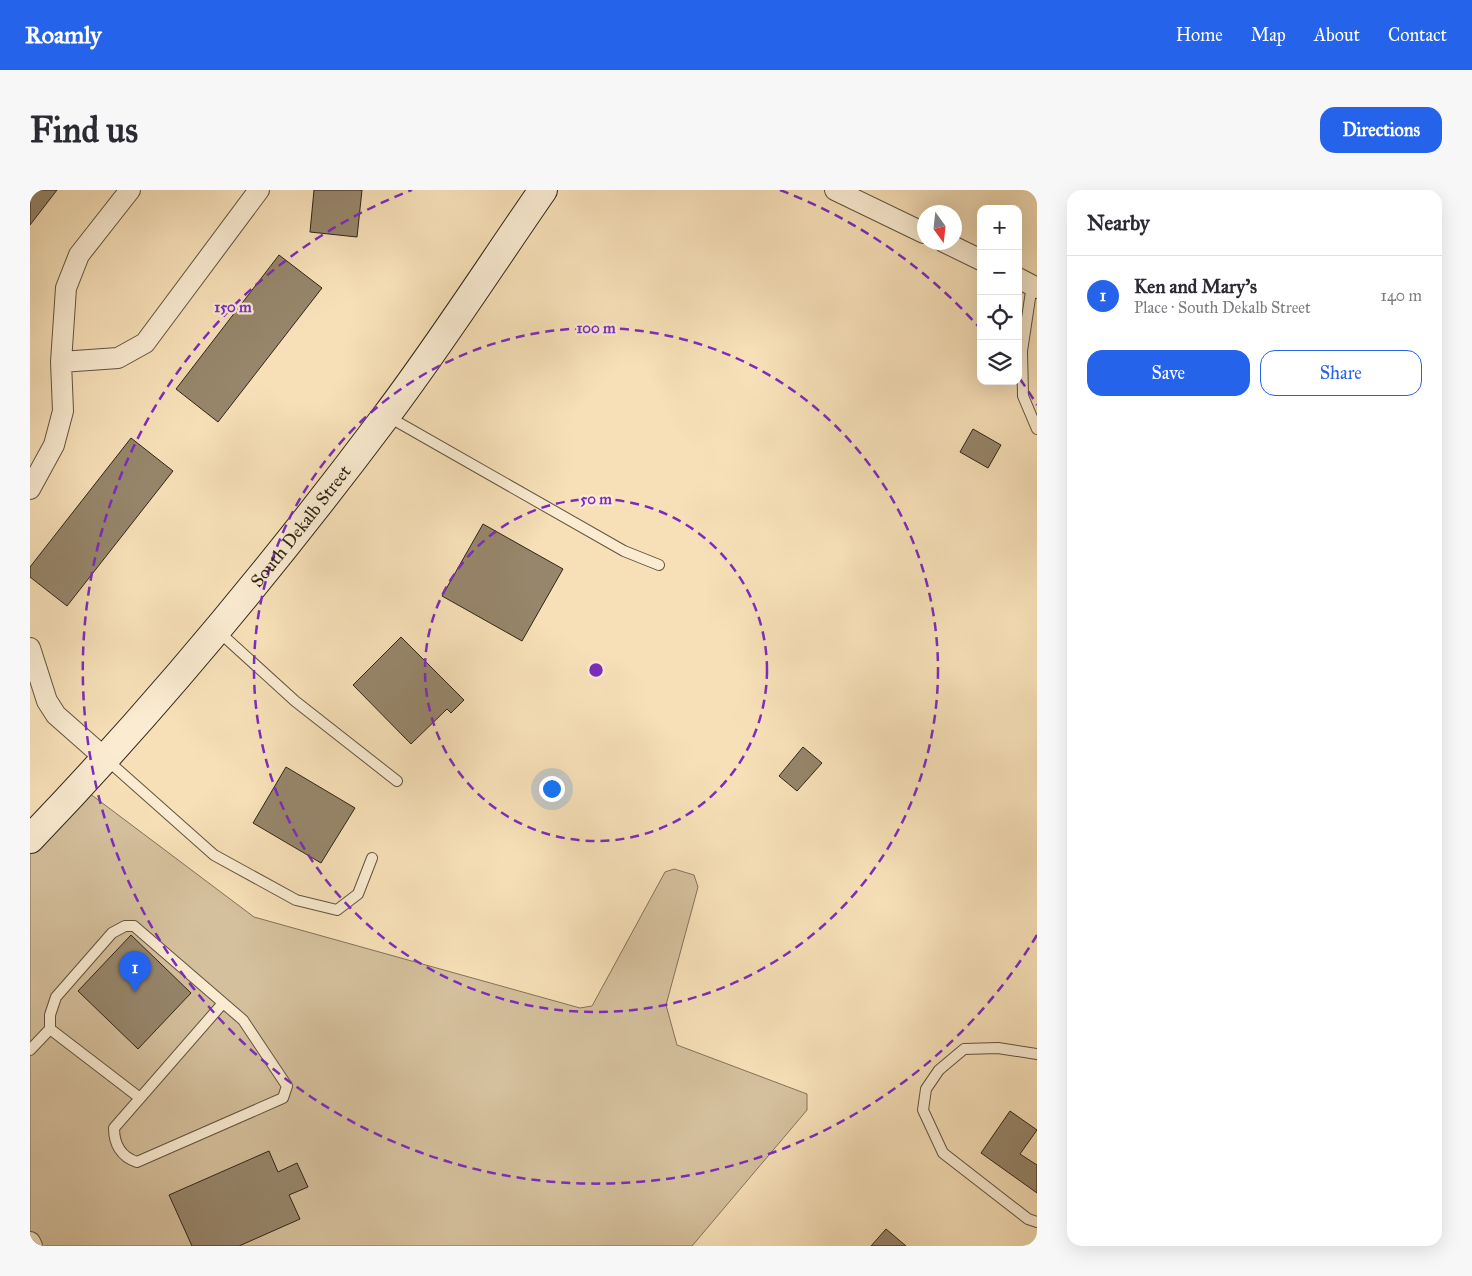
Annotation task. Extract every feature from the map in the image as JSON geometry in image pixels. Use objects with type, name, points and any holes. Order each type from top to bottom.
[{"type":"main road","name":"South Dekalb Street","points":[[30,839],[107,760],[218,631],[386,416],[543,190]]},
{"type":"street","points":[[30,489],[54,445],[63,411],[61,362],[66,288],[79,255],[130,190]]},
{"type":"street","points":[[61,362],[118,358],[145,343],[259,190]]},
{"type":"street","points":[[835,190],[917,230]]},
{"type":"street","points":[[960,250],[977,258]]},
{"type":"street","points":[[30,648],[47,701],[56,715],[107,760]]},
{"type":"street","points":[[30,1242],[32,1246]]},
{"type":"lane","points":[[1029,284],[1022,351],[1023,396],[1037,429]]},
{"type":"lane","points":[[386,416],[624,551],[659,565]]},
{"type":"lane","points":[[218,631],[295,701],[397,781]]},
{"type":"lane","points":[[107,760],[214,855],[296,900],[336,910],[358,894],[372,858]]},
{"type":"lane","points":[[30,1050],[50,1029],[50,1015],[56,997],[112,933],[125,926],[134,926],[243,1020],[287,1086],[283,1098],[138,1162],[127,1159],[118,1147],[114,1141],[114,1128],[223,1003]]},
{"type":"lane","points":[[50,1029],[140,1098]]},
{"type":"lane","points":[[1037,1054],[998,1048],[964,1049],[939,1070],[926,1089],[923,1110],[943,1153],[1028,1219],[1037,1222]]},
{"type":"shaded area","points":[[81,787],[254,917],[580,1008],[592,1006],[665,872],[674,869],[694,875],[698,887],[666,1005],[677,1045],[807,1094],[807,1110],[692,1246],[30,1246],[30,839]]},
{"type":"building","points":[[30,190],[57,190],[30,225]]},
{"type":"building","points":[[314,190],[362,190],[357,237],[310,232]]},
{"type":"building","points":[[279,255],[322,288],[218,422],[176,389]]},
{"type":"building","points":[[973,429],[1001,445],[988,468],[960,452]]},
{"type":"building","points":[[131,438],[173,471],[67,606],[30,577],[30,567]]},
{"type":"building","points":[[483,524],[563,569],[522,641],[442,596]]},
{"type":"building","points":[[401,637],[464,700],[451,713],[447,709],[411,744],[353,685]]},
{"type":"building","points":[[803,747],[822,763],[797,791],[779,776]]},
{"type":"building","points":[[286,767],[355,808],[321,863],[253,823]]},
{"type":"building","points":[[131,935],[191,993],[138,1049],[78,991]]},
{"type":"building","points":[[1010,1111],[1037,1130],[1020,1154],[1037,1165],[1037,1193],[981,1153]]},
{"type":"building","points":[[269,1151],[278,1172],[297,1163],[308,1187],[289,1195],[300,1219],[239,1246],[192,1246],[169,1195]]},
{"type":"building","points":[[886,1229],[906,1246],[871,1246]]},
{"type":"place","name":"Ken and Mary's","points":[[135,992]]}]
